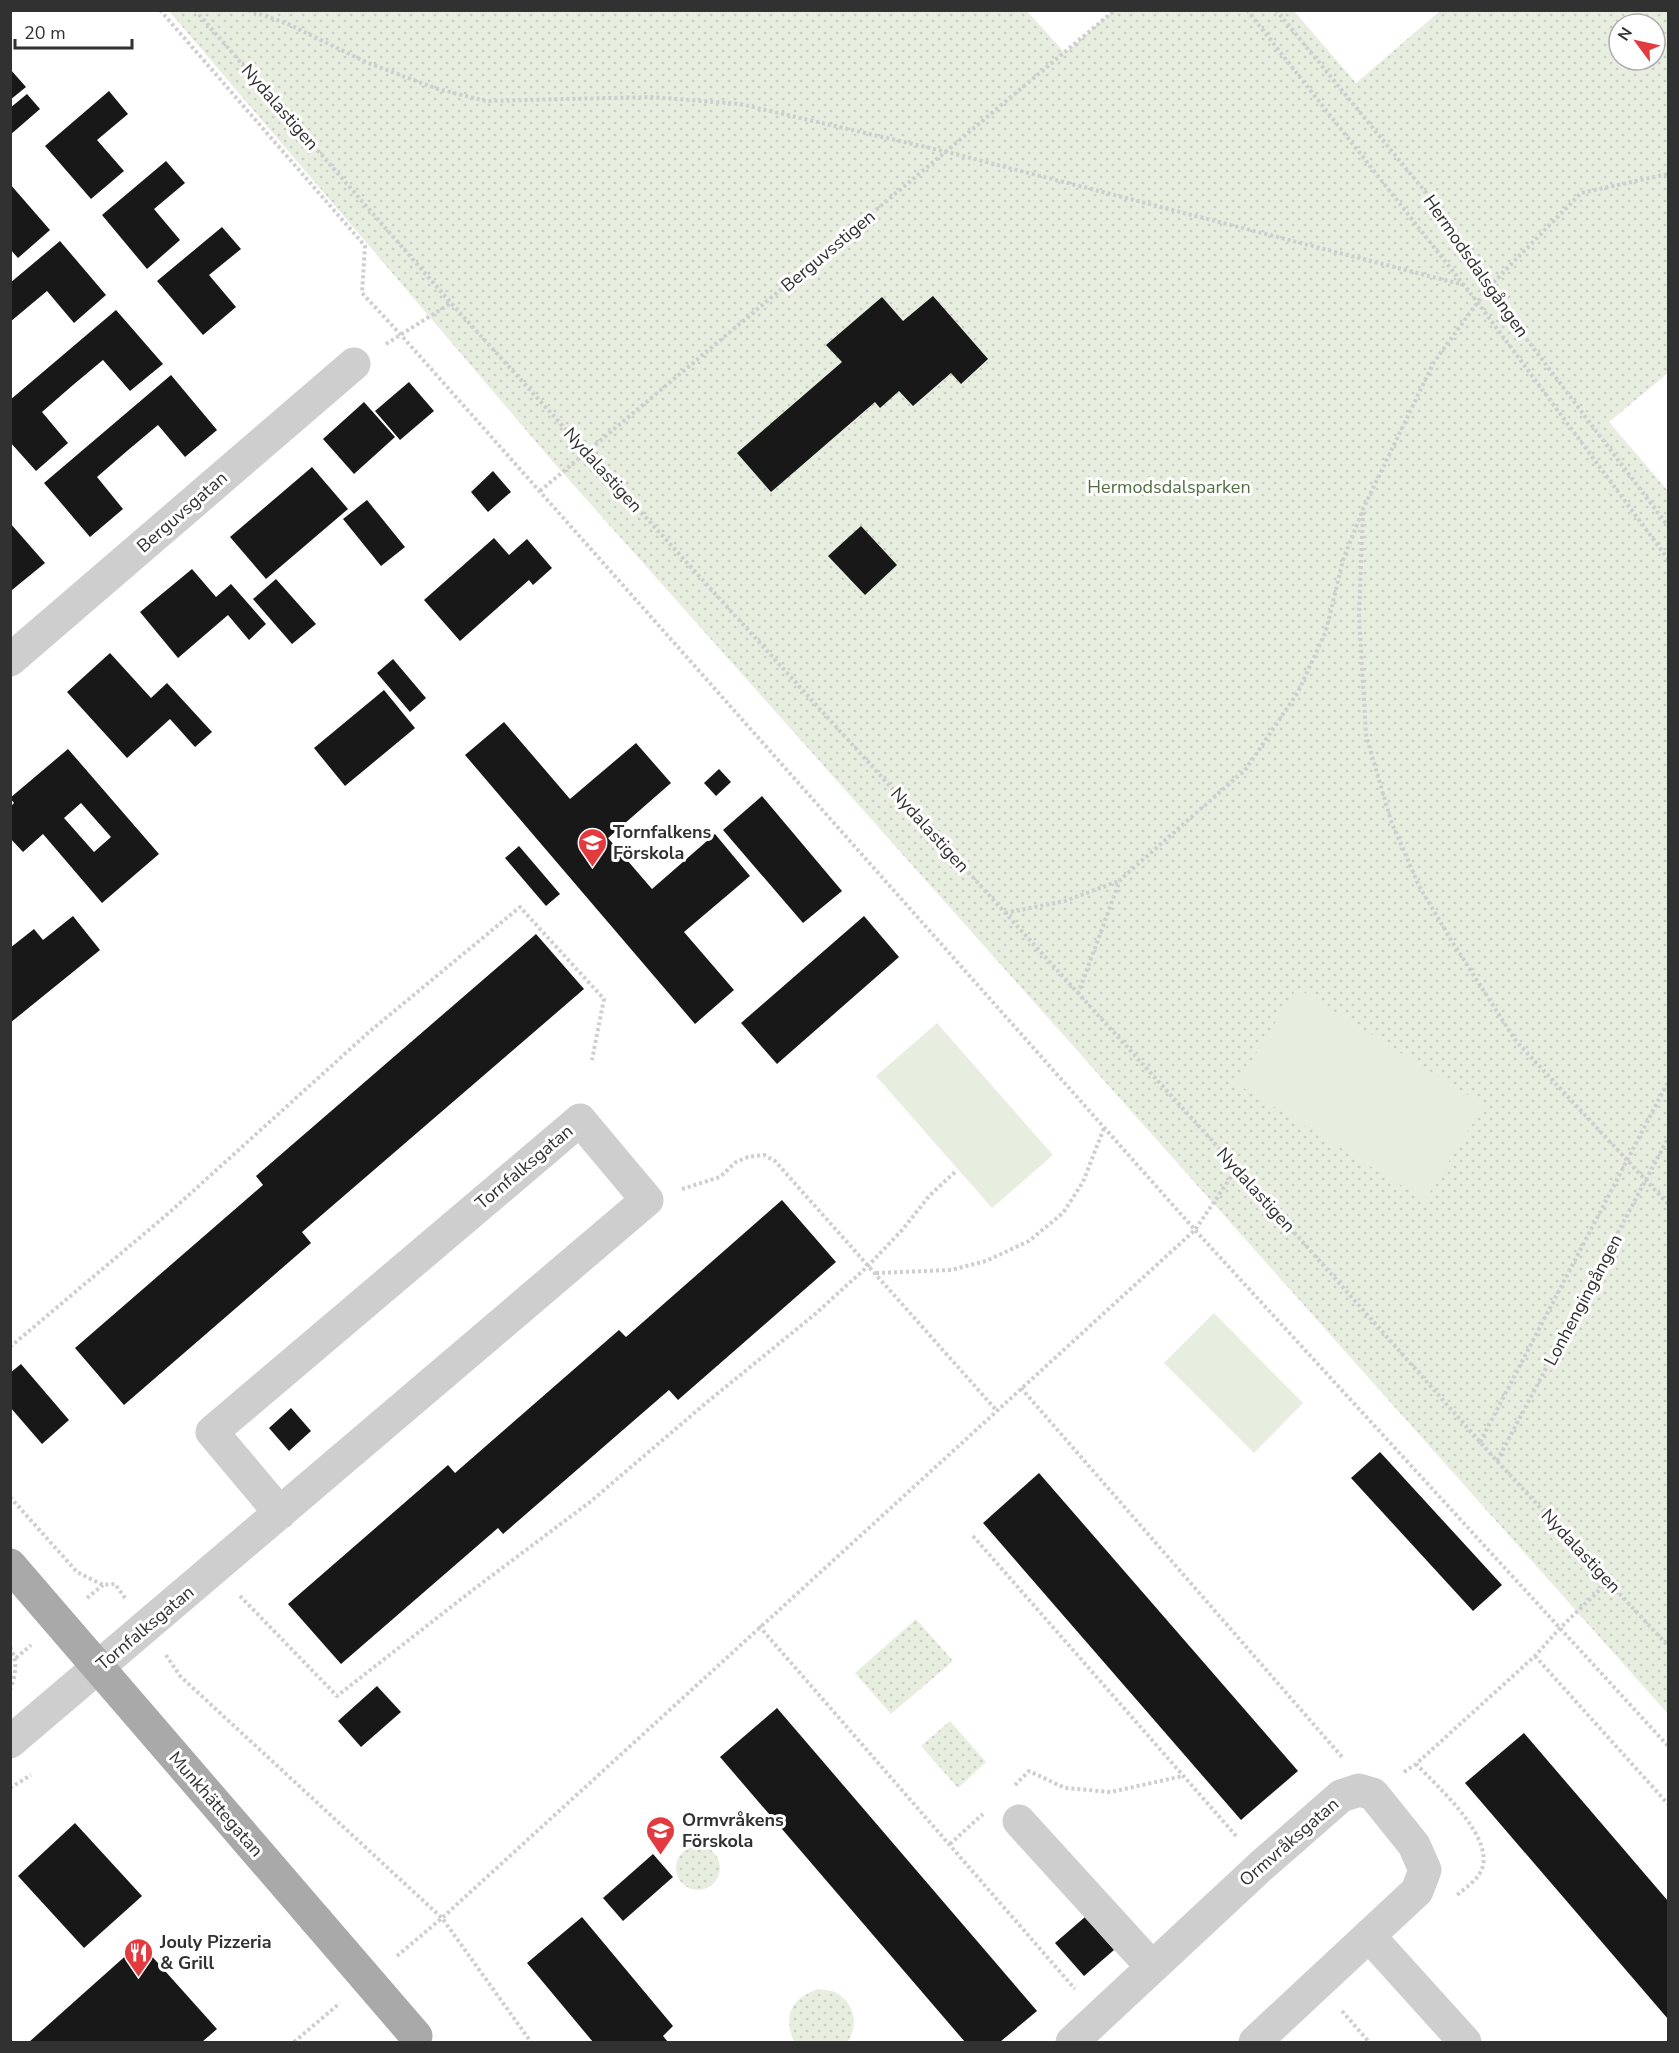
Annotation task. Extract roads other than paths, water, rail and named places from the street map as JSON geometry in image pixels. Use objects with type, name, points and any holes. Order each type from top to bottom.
[{"type":"main road","name":"Munkhättegatan","points":[[10,1565],[418,2039]]},
{"type":"street","name":"Berguvsgatan","points":[[10,660],[354,364]]},
{"type":"street","name":"Tornfalksgatan","points":[[10,1742],[280,1513],[647,1200],[580,1120],[212,1432],[280,1513]]},
{"type":"street","name":"Ormvråksgatan","points":[[1072,2043],[1261,1866],[1341,1796],[1359,1790],[1373,1794],[1414,1845],[1425,1870],[1417,1891],[1370,1937]]},
{"type":"street","points":[[1019,1821],[1152,1967]]},
{"type":"street","points":[[1255,2043],[1370,1937],[1465,2043]]},
{"type":"place","name":"Tornfalkens Förskola","points":[[592,868]]},
{"type":"place","name":"Ormvråkens Förskola","points":[[661,1856]]},
{"type":"place","name":"Jouly Pizzeria & Grill","points":[[139,1978]]},
{"type":"park label","name":"Hermodsdalsparken","points":[[1169,487]]}]
